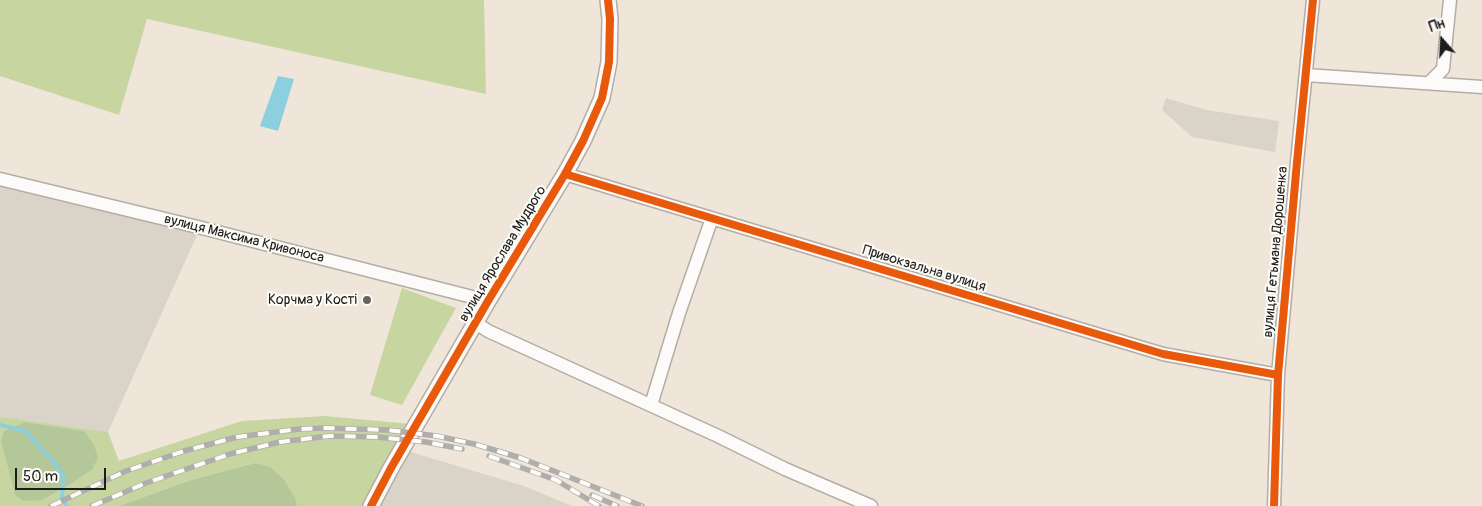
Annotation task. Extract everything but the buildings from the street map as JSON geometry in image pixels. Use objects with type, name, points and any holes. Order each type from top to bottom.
[{"type":"main road","name":"вулиця Ярослава Мудрого","points":[[371,506],[488,301],[566,174],[583,141],[602,98],[609,62],[610,19],[608,0]]},
{"type":"street","name":"вулиця Гетьмана Дорошенка","points":[[1274,506],[1278,375],[1313,0]]},
{"type":"street","points":[[1430,82],[1443,69],[1450,0]]},
{"type":"street","points":[[1306,75],[1482,87]]},
{"type":"street","name":"Привокзальна вулиця","points":[[566,174],[1163,354],[1278,375]]},
{"type":"street","name":"вулиця Максима Кривоноса","points":[[0,179],[488,301]]},
{"type":"street","points":[[651,405],[679,313],[712,218]]},
{"type":"street","points":[[476,323],[488,331],[651,405],[785,469],[871,506]]},
{"type":"shaded area","points":[[1166,98],[1206,110],[1279,121],[1275,152],[1192,137],[1162,110]]},
{"type":"shaded area","points":[[0,176],[202,224],[108,432],[0,418]]},
{"type":"shaded area","points":[[404,450],[524,486],[572,506],[374,506]]},
{"type":"green space","points":[[0,0],[484,0],[486,94],[147,19],[119,115],[0,76]]},
{"type":"green space","points":[[402,288],[456,308],[402,405],[370,395]]},
{"type":"green space","points":[[325,416],[421,425],[374,506],[297,506],[296,500],[255,463],[191,480],[119,506],[0,506],[0,418],[108,432],[119,461],[242,421]],"holes":[[[25,422],[84,431],[92,470],[43,500],[15,495],[1,442]]]},
{"type":"green space","points":[[25,422],[84,431],[94,445],[98,457],[92,470],[43,500],[24,501],[15,495],[1,442],[4,431]]},
{"type":"green space","points":[[255,463],[270,467],[285,481],[296,500],[297,506],[119,506],[191,480]]},
{"type":"water","points":[[278,76],[294,79],[278,131],[260,126]]},
{"type":"waterway","points":[[0,425],[25,431],[52,460],[63,476],[62,498],[67,506]]},
{"type":"railway","points":[[51,506],[126,471],[184,451],[237,437],[299,429],[324,428],[388,430],[437,436],[474,444],[521,458],[642,506]]},
{"type":"railway","points":[[92,506],[146,483],[230,454],[280,442],[329,436],[376,437],[426,442],[462,449]]},
{"type":"railway","points":[[489,456],[556,480],[599,506]]},
{"type":"railway","points":[[592,495],[617,506]]},
{"type":"cycle path","points":[[371,506],[391,468],[583,141],[602,98],[609,62],[610,19],[608,0]]},
{"type":"cycle path","points":[[1274,506],[1278,375],[1313,0]]},
{"type":"cycle path","points":[[565,174],[1163,354],[1278,375]]},
{"type":"place","name":"Корчма у Кості","points":[[367,300]]}]
